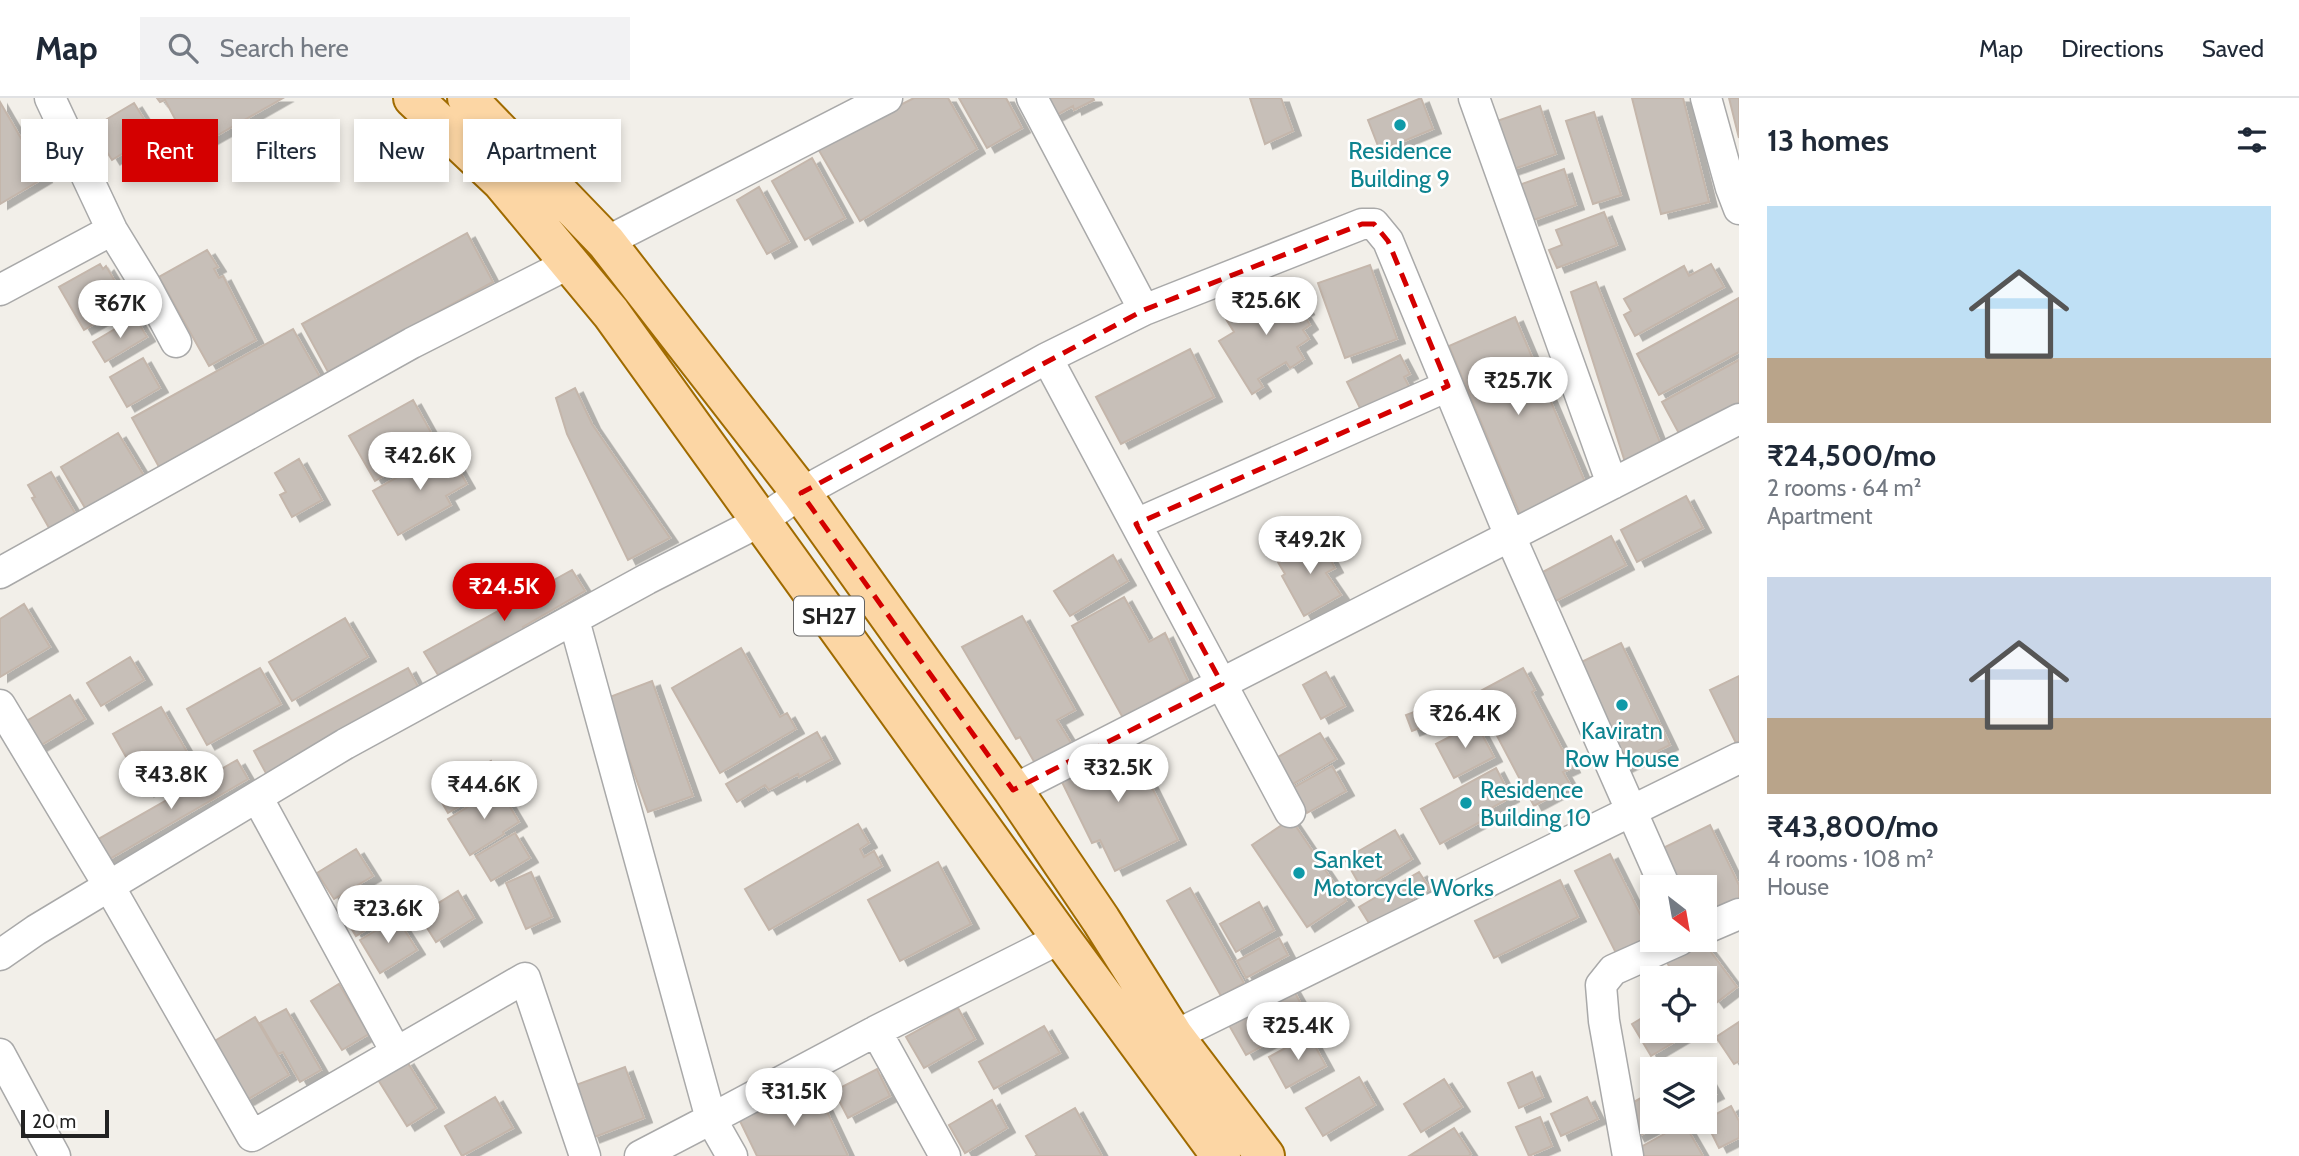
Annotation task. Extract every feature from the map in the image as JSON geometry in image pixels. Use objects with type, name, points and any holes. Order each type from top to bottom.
[{"type":"main road","name":"SH27","points":[[413,98],[502,182],[611,313],[1060,938],[1221,1156]]},
{"type":"main road","name":"SH27","points":[[467,98],[606,242],[801,493],[1013,790],[1101,919],[1174,1036],[1265,1156]]},
{"type":"street","points":[[50,98],[112,230],[176,342]]},
{"type":"street","points":[[606,242],[887,98]]},
{"type":"street","points":[[1032,98],[1144,310]]},
{"type":"street","points":[[1474,98],[1612,484]]},
{"type":"street","points":[[1706,98],[1739,209]]},
{"type":"street","points":[[0,955],[36,930],[345,744],[647,579],[761,522],[801,493],[1047,358],[1144,310],[1362,224],[1374,224],[1388,241],[1510,536],[1659,875]]},
{"type":"street","points":[[0,290],[112,230]]},
{"type":"street","points":[[0,573],[412,343],[570,263]]},
{"type":"street","points":[[1047,358],[1290,812]]},
{"type":"street","points":[[1136,524],[1448,386]]},
{"type":"street","points":[[1013,790],[1739,419]]},
{"type":"street","points":[[574,620],[712,1119],[732,1156]]},
{"type":"street","points":[[0,705],[109,886],[257,1146],[396,1052],[525,978],[585,1156]]},
{"type":"street","points":[[1174,1036],[1739,758]]},
{"type":"street","points":[[257,797],[396,1052]]},
{"type":"street","points":[[1717,923],[1739,914]]},
{"type":"street","points":[[640,1156],[876,1031],[1060,938]]},
{"type":"street","points":[[1628,1156],[1604,1021],[1601,985],[1613,970],[1653,952]]},
{"type":"street","points":[[876,1031],[945,1156]]},
{"type":"street","points":[[0,1054],[55,1156]]},
{"type":"highlighted area","points":[[1362,224],[1374,224],[1388,241],[1448,386],[1136,524],[1222,684],[1013,790],[801,493],[1144,310]]},
{"type":"building","points":[[157,98],[283,98],[246,119],[232,119],[232,127],[218,135],[218,119],[175,119],[165,100],[160,102]]},
{"type":"building","points":[[914,98],[948,98],[977,149],[860,221],[817,147]]},
{"type":"building","points":[[959,98],[1006,98],[1022,128],[987,148]]},
{"type":"building","points":[[1043,98],[1094,100],[1074,110],[1073,106],[1053,117]]},
{"type":"building","points":[[1250,98],[1281,98],[1293,131],[1265,144]]},
{"type":"building","name":"Residence Building 9","points":[[1421,98],[1433,129],[1380,151],[1368,120]]},
{"type":"building","points":[[1632,98],[1683,98],[1709,202],[1661,214]]},
{"type":"building","points":[[1729,98],[1739,98],[1739,138]]},
{"type":"building","points":[[0,102],[21,138],[21,182],[37,182],[0,204]]},
{"type":"building","points":[[134,103],[144,119],[122,119],[122,154],[112,160],[108,154],[107,119]]},
{"type":"building","points":[[1540,106],[1556,154],[1511,170],[1494,122]]},
{"type":"building","points":[[1594,112],[1621,195],[1593,204],[1566,121]]},
{"type":"building","points":[[812,158],[845,218],[805,240],[772,181]]},
{"type":"building","points":[[1564,169],[1576,205],[1531,221],[1519,185]]},
{"type":"building","points":[[759,187],[789,242],[767,254],[737,200]]},
{"type":"building","points":[[1604,212],[1617,245],[1557,268],[1549,250],[1562,245],[1556,230]]},
{"type":"building","points":[[467,233],[493,282],[328,372],[302,324]]},
{"type":"building","points":[[207,250],[218,267],[214,269],[219,278],[223,276],[256,340],[209,366],[159,277]]},
{"type":"building","points":[[100,264],[103,269],[106,266],[126,300],[119,303],[122,308],[84,330],[59,287]]},
{"type":"building","points":[[1711,264],[1724,287],[1635,336],[1624,315],[1631,311],[1624,299],[1684,266],[1689,276]]},
{"type":"building","points":[[1370,265],[1397,339],[1345,358],[1318,283]]},
{"type":"building","points":[[1596,282],[1661,445],[1625,462],[1571,292]]},
{"type":"building","points":[[1277,288],[1288,305],[1299,298],[1306,310],[1302,312],[1310,325],[1303,330],[1309,339],[1297,347],[1304,359],[1290,368],[1286,362],[1258,379],[1263,387],[1252,394],[1219,341],[1234,332],[1226,319]]},
{"type":"building","points":[[1739,298],[1739,352],[1659,395],[1637,354]]},
{"type":"building","points":[[135,317],[147,337],[105,362],[93,342]]},
{"type":"building","points":[[1515,317],[1588,489],[1521,517],[1449,346]]},
{"type":"building","points":[[293,329],[320,377],[159,467],[132,418]]},
{"type":"building","points":[[1190,349],[1214,397],[1121,444],[1096,397]]},
{"type":"building","points":[[1400,355],[1410,374],[1404,377],[1413,394],[1365,418],[1347,382]]},
{"type":"building","points":[[143,358],[160,388],[127,407],[110,377]]},
{"type":"building","points":[[1739,360],[1739,409],[1682,439],[1662,402]]},
{"type":"building","points":[[575,388],[592,424],[670,538],[628,560],[567,434],[556,398]]},
{"type":"building","points":[[413,400],[438,445],[375,481],[349,436]]},
{"type":"building","points":[[118,433],[146,479],[88,513],[61,467]]},
{"type":"building","points":[[447,449],[467,484],[446,496],[451,505],[398,535],[373,491]]},
{"type":"building","points":[[299,459],[322,500],[292,517],[280,495],[286,492],[275,473]]},
{"type":"building","points":[[51,472],[82,525],[52,533],[32,498],[35,497],[28,485]]},
{"type":"building","points":[[1686,496],[1703,528],[1637,562],[1621,530]]},
{"type":"building","points":[[1324,536],[1333,552],[1328,555],[1335,568],[1326,573],[1341,595],[1304,616],[1282,576],[1285,574],[1278,562]]},
{"type":"building","points":[[1611,536],[1626,565],[1554,602],[1539,574]]},
{"type":"building","points":[[1113,555],[1128,581],[1070,616],[1054,591]]},
{"type":"building","points":[[572,570],[585,591],[523,627],[525,631],[499,646],[496,642],[438,675],[424,652]]},
{"type":"building","points":[[1124,597],[1149,642],[1165,633],[1188,681],[1123,718],[1072,626]]},
{"type":"building","points":[[24,604],[50,647],[0,677],[0,619]]},
{"type":"building","points":[[1022,616],[1075,710],[1057,720],[1071,743],[1036,765],[1020,737],[1016,739],[962,647]]},
{"type":"building","points":[[345,618],[368,657],[292,701],[269,662]]},
{"type":"building","name":"Kaviratn Row House","points":[[1621,643],[1670,745],[1623,768],[1573,666]]},
{"type":"building","points":[[741,648],[780,717],[787,713],[796,729],[720,773],[672,688]]},
{"type":"building","points":[[130,657],[144,680],[101,706],[87,683]]},
{"type":"building","points":[[260,668],[281,704],[207,745],[187,709]]},
{"type":"building","points":[[408,668],[422,694],[268,777],[254,751]]},
{"type":"building","points":[[1523,668],[1535,690],[1532,692],[1572,768],[1563,772],[1571,786],[1534,806],[1475,694]]},
{"type":"building","points":[[1326,672],[1345,706],[1321,719],[1303,685]]},
{"type":"building","points":[[1739,676],[1739,742],[1736,743],[1710,690]]},
{"type":"building","points":[[652,681],[693,796],[648,812],[607,698]]},
{"type":"building","points":[[1464,693],[1470,709],[1412,731],[1406,715]]},
{"type":"building","points":[[70,695],[85,719],[38,747],[23,723]]},
{"type":"building","points":[[161,707],[194,764],[146,792],[113,734]]},
{"type":"building","points":[[1476,723],[1494,757],[1454,778],[1436,744]]},
{"type":"building","points":[[817,732],[832,759],[769,790],[765,785],[737,802],[726,784]]},
{"type":"building","points":[[1320,733],[1336,759],[1286,788],[1271,761]]},
{"type":"building","points":[[1127,737],[1178,840],[1115,871],[1100,840],[1092,843],[1057,772]]},
{"type":"building","points":[[237,760],[248,779],[106,861],[95,841]]},
{"type":"building","points":[[491,761],[503,781],[448,813],[437,794]]},
{"type":"building","points":[[1332,766],[1346,791],[1307,813],[1293,788]]},
{"type":"building","name":"Residence Building 10","points":[[1496,768],[1511,797],[1479,815],[1482,821],[1440,844],[1421,809]]},
{"type":"building","points":[[499,788],[519,822],[470,855],[448,819]]},
{"type":"building","name":"Sanket Motorcycle Works","points":[[1291,819],[1346,901],[1307,927],[1252,845]]},
{"type":"building","points":[[858,824],[869,843],[860,849],[864,857],[874,851],[882,866],[769,930],[745,889]]},
{"type":"building","points":[[1710,825],[1739,885],[1739,900],[1717,911],[1717,875],[1666,875],[1655,852]]},
{"type":"building","points":[[1395,830],[1412,859],[1362,889],[1345,859]]},
{"type":"building","points":[[515,833],[530,858],[491,881],[476,856]]},
{"type":"building","points":[[356,849],[373,876],[334,899],[317,873]]},
{"type":"building","points":[[1610,854],[1640,914],[1640,941],[1616,953],[1575,871]]},
{"type":"building","points":[[938,862],[971,924],[900,961],[868,900]]},
{"type":"building","points":[[531,872],[552,917],[526,929],[506,883]]},
{"type":"building","points":[[1419,872],[1430,889],[1412,899],[1415,903],[1372,928],[1359,907]]},
{"type":"building","points":[[1560,880],[1578,917],[1494,958],[1475,921]]},
{"type":"building","points":[[378,887],[394,912],[356,936],[340,910]]},
{"type":"building","points":[[1190,888],[1244,983],[1221,996],[1167,901]]},
{"type":"building","points":[[458,891],[474,918],[436,942],[419,915]]},
{"type":"building","points":[[1259,902],[1274,930],[1236,952],[1220,924]]},
{"type":"building","points":[[397,918],[417,950],[380,973],[360,940]]},
{"type":"building","points":[[1279,938],[1288,955],[1246,978],[1237,961]]},
{"type":"building","points":[[1682,952],[1711,952],[1737,987],[1717,1002],[1717,966],[1669,966],[1667,963]]},
{"type":"building","points":[[339,984],[369,1034],[342,1050],[311,1001]]},
{"type":"building","points":[[1290,984],[1310,1020],[1246,1055],[1226,1020]]},
{"type":"building","points":[[958,1008],[975,1039],[924,1068],[906,1037]]},
{"type":"building","points":[[286,1009],[321,1070],[300,1082],[283,1052],[278,1054],[260,1023]]},
{"type":"building","points":[[255,1017],[289,1075],[240,1104],[206,1046]]},
{"type":"building","points":[[1640,1019],[1640,1037],[1632,1024]]},
{"type":"building","points":[[1739,1022],[1739,1061],[1734,1064],[1717,1036]]},
{"type":"building","points":[[1044,1026],[1060,1053],[994,1089],[979,1062]]},
{"type":"building","points":[[1309,1035],[1326,1066],[1286,1088],[1269,1057]]},
{"type":"building","points":[[1643,1043],[1673,1043],[1651,1056]]},
{"type":"building","points":[[406,1060],[436,1108],[407,1126],[377,1078]]},
{"type":"building","points":[[625,1067],[644,1118],[592,1138],[573,1086]]},
{"type":"building","points":[[877,1069],[890,1096],[848,1118],[834,1091]]},
{"type":"building","points":[[1532,1072],[1543,1097],[1519,1108],[1508,1083]]},
{"type":"building","points":[[1359,1077],[1375,1105],[1323,1136],[1306,1108]]},
{"type":"building","points":[[1444,1079],[1462,1107],[1421,1132],[1404,1104]]},
{"type":"building","points":[[814,1084],[848,1156],[757,1156],[739,1119]]},
{"type":"building","points":[[495,1097],[513,1128],[462,1156],[445,1126]]},
{"type":"building","points":[[1587,1097],[1598,1119],[1561,1136],[1551,1114]]},
{"type":"building","points":[[1640,1099],[1640,1134],[1643,1134],[1637,1137],[1621,1109]]},
{"type":"building","points":[[992,1100],[1007,1128],[965,1153],[949,1125]]},
{"type":"building","points":[[1731,1106],[1739,1121],[1739,1138],[1719,1148],[1712,1134],[1717,1134],[1717,1114]]},
{"type":"building","points":[[1075,1108],[1102,1156],[1035,1156],[1037,1155],[1026,1136]]},
{"type":"building","points":[[1540,1117],[1552,1146],[1529,1156],[1516,1127]]},
{"type":"building","points":[[1454,1128],[1471,1154],[1469,1156],[1409,1156]]},
{"type":"building","points":[[1664,1134],[1690,1134],[1703,1156],[1634,1156],[1632,1152]]},
{"type":"place","name":"Residence Building 9","points":[[1400,125]]},
{"type":"place","name":"Kaviratn Row House","points":[[1622,705]]},
{"type":"place","name":"Residence Building 10","points":[[1466,803]]},
{"type":"place","name":"Sanket Motorcycle Works","points":[[1299,873]]}]
